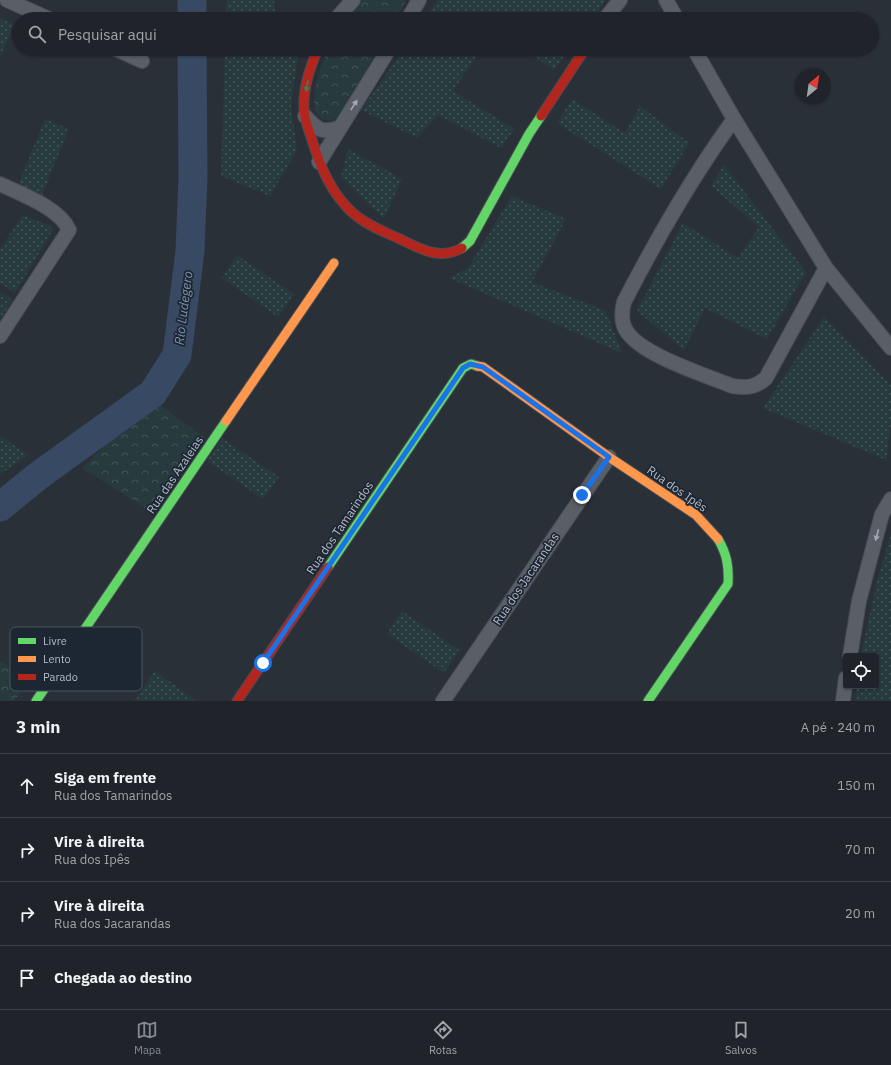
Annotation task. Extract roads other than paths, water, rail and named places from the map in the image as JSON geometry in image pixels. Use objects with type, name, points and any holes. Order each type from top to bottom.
[{"type":"street","points":[[7,0],[34,12]]},
{"type":"street","points":[[342,12],[353,0]]},
{"type":"street","points":[[412,12],[419,0]]},
{"type":"street","points":[[611,12],[620,0]]},
{"type":"street","points":[[666,0],[673,12]]},
{"type":"street","points":[[131,56],[142,61]]},
{"type":"street","points":[[315,56],[311,67],[304,114],[319,162],[331,187],[341,201],[353,213],[374,227],[424,252],[437,255],[451,254],[462,248],[470,241],[529,134],[580,56]]},
{"type":"street","points":[[319,162],[385,56]]},
{"type":"street","points":[[698,56],[734,119],[826,268],[891,348]]},
{"type":"street","points":[[304,114],[316,127],[322,130],[330,132],[341,127]]},
{"type":"street","points":[[734,119],[701,166],[665,225],[624,302],[622,312],[623,326],[627,333],[637,344],[651,352],[732,386],[745,388],[754,386],[766,378],[826,268]]},
{"type":"street","points":[[0,184],[58,214],[66,223],[69,230],[0,336]]},
{"type":"street","name":"Rua das Azaleias","points":[[86,627],[334,263]]},
{"type":"street","name":"Rua dos Ipês","points":[[463,368],[470,364],[483,367],[609,457],[696,515],[719,541],[727,557],[730,572],[728,584],[648,701]]},
{"type":"street","name":"Rua dos Tamarindos","points":[[236,701],[463,368]]},
{"type":"street","name":"Rua dos Jacarandas","points":[[443,701],[609,457]]},
{"type":"street","points":[[850,653],[859,602],[868,565],[882,514],[891,499]]},
{"type":"street","points":[[843,701],[845,689]]},
{"type":"street","name":"Rua das Azaleias","points":[[36,701],[43,691]]},
{"type":"waterway","name":"Rio Ludegero","points":[[192,0],[192,12]]},
{"type":"waterway","name":"Rio Ludegero","points":[[0,507],[38,476],[153,393],[177,355],[190,251],[193,177],[192,56]]}]
